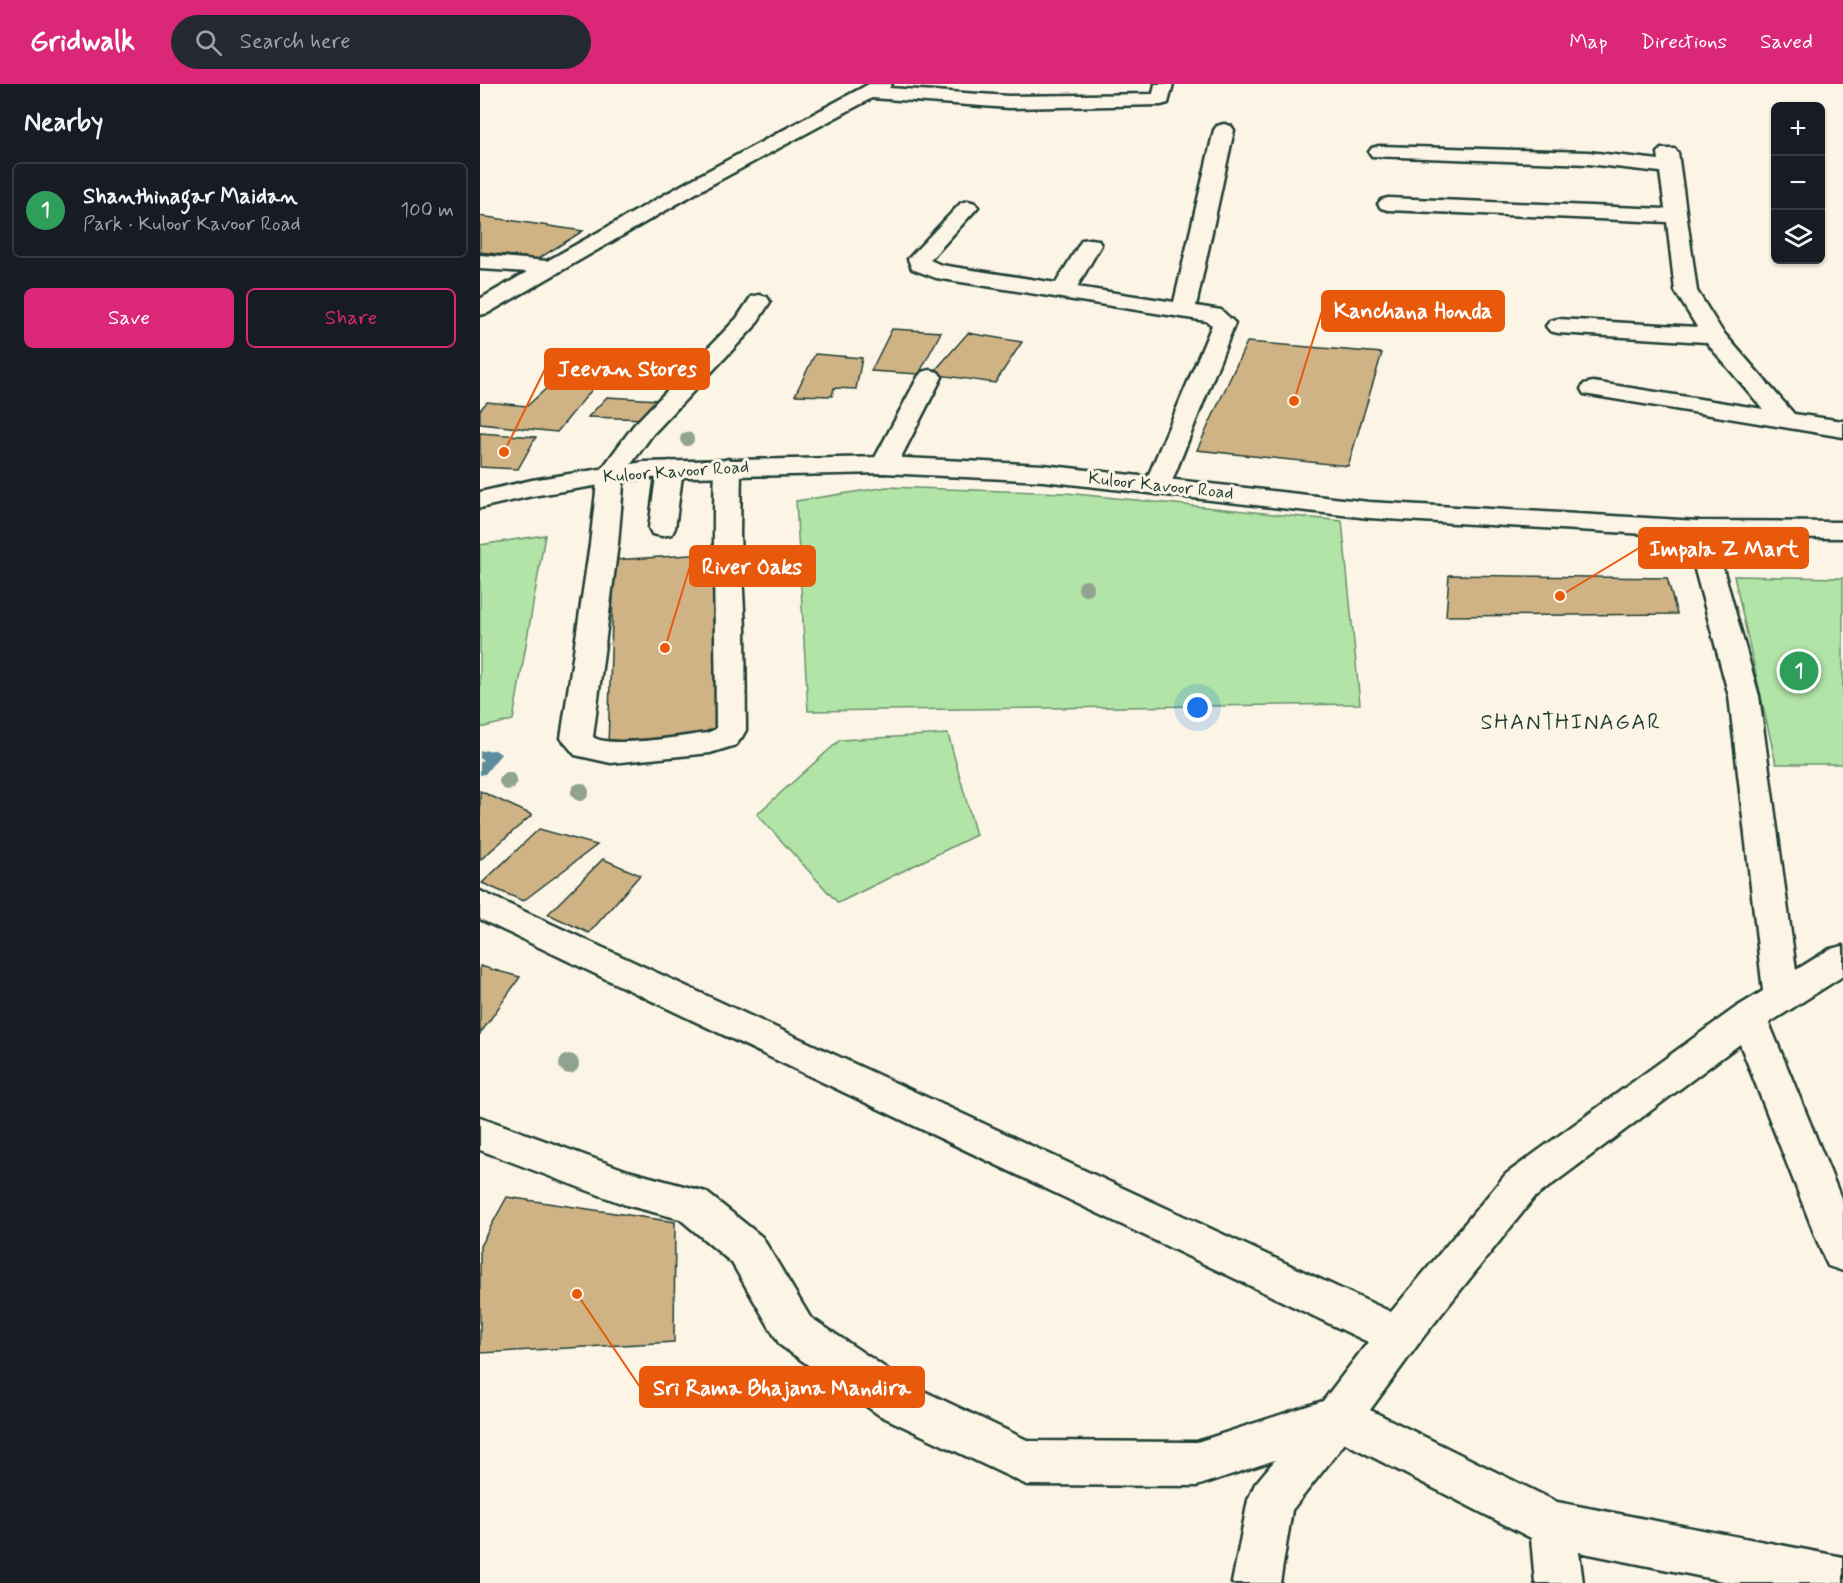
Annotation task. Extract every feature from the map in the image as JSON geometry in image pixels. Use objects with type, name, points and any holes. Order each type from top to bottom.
[{"type":"street","points":[[480,309],[696,185],[877,88],[1009,102],[1161,99],[1164,84]]},
{"type":"street","points":[[1184,310],[1224,130]]},
{"type":"street","points":[[1379,152],[1668,160],[1686,291],[1713,335],[1786,420]]},
{"type":"street","points":[[1388,204],[1674,216]]},
{"type":"street","points":[[968,207],[919,259],[920,264],[936,271],[1213,315],[1224,323],[1157,486]]},
{"type":"street","points":[[1063,291],[1090,245]]},
{"type":"street","points":[[480,262],[553,268]]},
{"type":"street","points":[[728,467],[726,536],[731,628],[731,730],[719,741],[609,753],[588,749],[580,744],[577,738],[604,544],[611,474],[642,430],[746,322],[759,302]]},
{"type":"street","points":[[1558,326],[1713,335]]},
{"type":"street","points":[[884,465],[930,377]]},
{"type":"street","points":[[1593,390],[1843,429]]},
{"type":"street","name":"Kuloor Kavoor Road","points":[[480,500],[611,474],[728,467],[884,465],[1043,473],[1369,510],[1698,529],[1843,530]]},
{"type":"street","points":[[662,528],[670,469]]},
{"type":"street","points":[[1698,529],[1744,696],[1782,997]]},
{"type":"street","points":[[480,904],[1399,1336]]},
{"type":"street","points":[[1256,1583],[1271,1500],[1338,1417],[1409,1322],[1520,1186],[1748,1018],[1843,959]]},
{"type":"street","points":[[1748,1018],[1843,1253]]},
{"type":"street","points":[[480,1133],[626,1188],[692,1204],[747,1250],[795,1331],[895,1400],[1027,1462],[1197,1464],[1338,1417],[1552,1524],[1843,1581]]},
{"type":"street","points":[[1552,1524],[1559,1583]]},
{"type":"green space","points":[[887,487],[1066,493],[1342,521],[1360,704],[808,711],[796,501]]},
{"type":"green space","points":[[545,535],[513,720],[480,728],[480,545]]},
{"type":"green space","points":[[1734,576],[1843,578],[1843,764],[1776,764]]},
{"type":"green space","points":[[948,734],[976,835],[838,903],[757,814],[840,740]]},
{"type":"building","points":[[480,216],[583,231],[538,259],[480,252]]},
{"type":"building","points":[[892,329],[941,332],[919,374],[871,371]]},
{"type":"building","points":[[968,333],[1022,342],[995,383],[932,374]]},
{"type":"building","points":[[1247,342],[1382,353],[1348,466],[1197,450]]},
{"type":"building","points":[[815,354],[862,358],[856,389],[834,388],[832,396],[795,395]]},
{"type":"building","points":[[569,368],[609,369],[557,432],[480,424],[480,410],[487,402],[527,406]]},
{"type":"building","points":[[607,397],[658,400],[647,419],[588,417]]},
{"type":"building","points":[[480,433],[536,437],[518,469],[480,467]]},
{"type":"building","points":[[721,553],[715,736],[608,746],[614,560]]},
{"type":"building","points":[[1449,575],[1667,578],[1677,614],[1446,616]]},
{"type":"building","points":[[480,791],[532,815],[480,860]]},
{"type":"building","points":[[539,829],[597,845],[523,901],[482,883]]},
{"type":"building","points":[[603,859],[640,875],[589,933],[548,914]]},
{"type":"building","points":[[480,966],[520,977],[480,1034]]},
{"type":"building","points":[[507,1197],[675,1222],[674,1342],[480,1353],[480,1246]]},
{"type":"waterway","points":[[480,755],[495,754],[480,771]]},
{"type":"place","name":"Kanchana Honda","points":[[1294,401]]},
{"type":"place","name":"Jeevan Stores","points":[[504,452]]},
{"type":"place","name":"Impala Z Mart","points":[[1560,596]]},
{"type":"place","name":"River Oaks","points":[[665,648]]},
{"type":"place","name":"Shanthinagar Maidan","points":[[1799,671]]},
{"type":"place","name":"Sri Rama Bhajana Mandira","points":[[577,1294]]},
{"type":"district","name":"SHANTHINAGAR","points":[[1571,723]]}]
